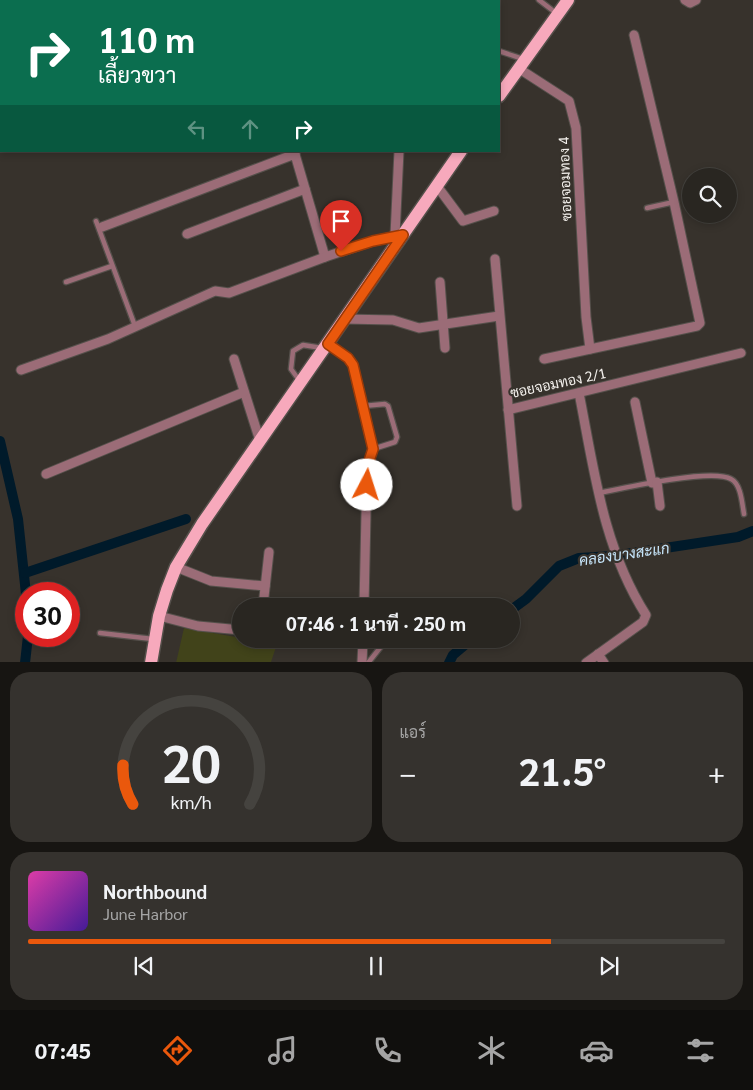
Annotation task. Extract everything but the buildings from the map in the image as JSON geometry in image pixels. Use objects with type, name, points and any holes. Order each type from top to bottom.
[{"type":"main road","points":[[500,95],[568,0]]},
{"type":"main road","points":[[151,662],[159,616],[176,567],[202,524],[344,320],[399,235],[460,152]]},
{"type":"street","points":[[684,0],[690,3],[696,0]]},
{"type":"street","points":[[544,359],[697,326],[700,323],[674,202],[634,35]]},
{"type":"street","name":"ซอยจอมทอง 4","points":[[521,64],[568,102],[576,128],[586,318],[590,349]]},
{"type":"street","points":[[20,370],[108,339],[215,291],[229,293],[325,257],[399,235],[399,152]]},
{"type":"street","points":[[99,224],[295,153],[325,257]]},
{"type":"street","points":[[437,186],[463,221],[494,211]]},
{"type":"street","points":[[187,234],[305,189]]},
{"type":"street","name":"ซอยจอมทอง 2/1","points":[[495,259],[508,410],[741,353]]},
{"type":"street","points":[[440,282],[445,348]]},
{"type":"street","points":[[344,320],[372,318],[393,320],[419,328],[499,316]]},
{"type":"street","points":[[326,346],[348,358],[353,365],[373,449],[367,467],[364,598]]},
{"type":"street","points":[[234,359],[260,441]]},
{"type":"street","points":[[46,474],[244,392]]},
{"type":"street","points":[[580,392],[598,493],[614,552],[618,564],[646,615],[643,622],[586,662]]},
{"type":"street","points":[[635,402],[660,506]]},
{"type":"street","points":[[508,410],[517,506]]},
{"type":"street","points":[[264,598],[269,552]]},
{"type":"street","points":[[176,567],[211,581],[265,586]]},
{"type":"street","points":[[159,616],[190,624],[232,629]]},
{"type":"street","points":[[362,662],[363,648]]},
{"type":"street","points":[[598,654],[604,662]]},
{"type":"lane","points":[[539,0],[559,14]]},
{"type":"lane","points":[[500,52],[521,64]]},
{"type":"lane","points":[[646,208],[674,202]]},
{"type":"lane","points":[[99,224],[112,266],[135,326]]},
{"type":"lane","points":[[66,282],[112,266]]},
{"type":"lane","points":[[300,382],[290,369],[293,351],[303,345],[326,346]]},
{"type":"lane","points":[[363,406],[385,404],[388,406],[397,437],[395,442],[373,449]]},
{"type":"lane","points":[[598,493],[654,482],[717,475],[733,479],[738,487],[744,514]]},
{"type":"lane","points":[[100,633],[139,635],[155,639]]},
{"type":"lane","points":[[368,662],[380,648]]},
{"type":"green space","points":[[184,628],[232,636],[232,648],[276,648],[271,662],[176,662]]},
{"type":"waterway","points":[[0,441],[18,519],[25,582]]},
{"type":"waterway","points":[[25,573],[186,519]]},
{"type":"waterway","name":"คลองบางสะแก","points":[[520,603],[559,566],[579,558],[612,556],[738,537],[753,531]]},
{"type":"waterway","points":[[25,662],[27,647]]},
{"type":"waterway","name":"คลองบางสะแก","points":[[450,662],[453,655],[461,648]]},
{"type":"route","points":[[341,251],[395,235],[403,235],[328,344],[348,358],[353,365],[373,449],[367,467],[367,485]]}]
